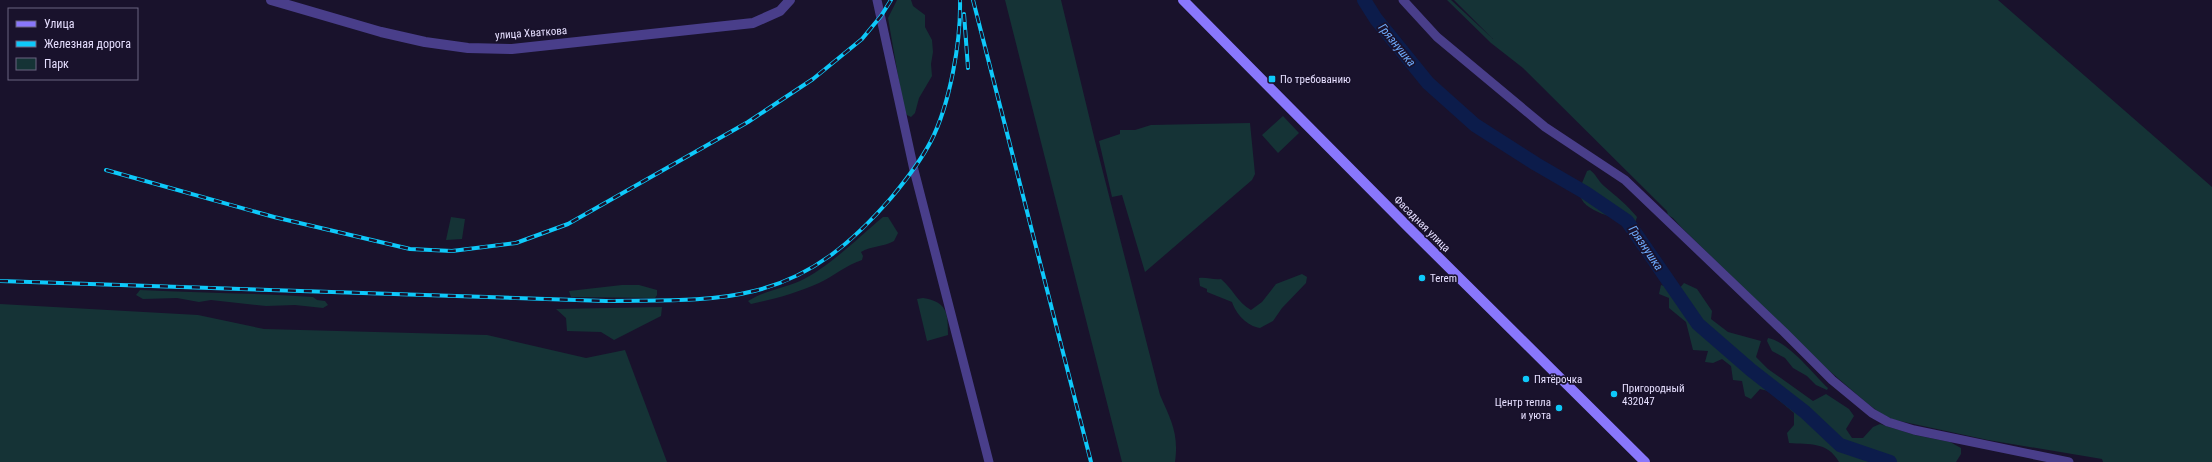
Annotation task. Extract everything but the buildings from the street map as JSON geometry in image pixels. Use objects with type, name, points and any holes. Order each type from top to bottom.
[{"type":"main road","name":"Фасадная улица","points":[[1183,0],[1408,227],[1645,462]]},
{"type":"street","name":"улица Хваткова","points":[[271,0],[337,20],[425,42],[468,48],[512,49],[753,23],[780,11],[790,0]]},
{"type":"street","points":[[877,0],[914,170],[990,462]]},
{"type":"street","points":[[1403,0],[1441,41],[1545,127],[1625,180],[1832,380],[1872,413],[1888,422],[1914,430],[2069,462]]},
{"type":"green space","points":[[897,0],[911,0],[913,6],[925,15],[925,27],[932,40],[932,76],[919,98],[915,113],[911,117],[907,115],[904,110],[888,18]]},
{"type":"green space","points":[[1005,0],[1061,0],[1095,141],[1160,395],[1168,412],[1175,435],[1175,462],[1122,462]]},
{"type":"green space","points":[[1447,0],[1451,0],[1493,39],[1454,0],[1998,0],[2212,187],[2212,462],[2103,462],[2102,459],[1988,440],[1895,420],[1883,415],[1826,368],[1673,218],[1668,215],[1667,211],[1523,68],[1491,43]]},
{"type":"green space","points":[[1283,116],[1299,133],[1278,153],[1262,135]]},
{"type":"green space","points":[[1250,123],[1255,174],[1252,180],[1145,272],[1122,195],[1112,197],[1099,141],[1120,134],[1120,130],[1135,130],[1151,125]]},
{"type":"green space","points":[[1590,170],[1602,184],[1637,217],[1635,223],[1602,214],[1586,205],[1581,199],[1580,189],[1587,171]]},
{"type":"green space","points":[[451,217],[465,219],[462,239],[446,240]]},
{"type":"green space","points":[[883,217],[888,217],[898,233],[894,241],[861,252],[863,256],[862,260],[811,287],[751,304],[748,301],[761,294],[787,286],[811,275],[854,243]]},
{"type":"green space","points":[[1302,274],[1307,277],[1306,283],[1282,308],[1273,321],[1260,328],[1246,322],[1236,311],[1232,302],[1207,292],[1207,289],[1200,286],[1199,278],[1221,279],[1242,303],[1251,310],[1262,302],[1276,284]]},
{"type":"green space","points":[[1684,283],[1697,289],[1712,311],[1711,319],[1728,332],[1761,341],[1756,357],[1768,369],[1813,401],[1826,394],[1849,409],[1854,416],[1846,429],[1852,438],[1863,438],[1873,427],[1880,424],[1915,435],[1950,442],[1961,448],[1961,454],[1956,462],[1839,462],[1829,450],[1823,447],[1811,444],[1789,443],[1787,433],[1794,425],[1794,413],[1768,391],[1760,389],[1751,399],[1745,396],[1742,381],[1733,380],[1731,366],[1722,359],[1713,363],[1705,362],[1708,351],[1693,350],[1686,322],[1669,308],[1669,298],[1659,294],[1661,285],[1678,290]]},
{"type":"green space","points":[[622,285],[639,285],[657,290],[657,295],[655,298],[571,297],[569,291]]},
{"type":"green space","points":[[140,290],[313,297],[317,300],[325,301],[328,305],[323,308],[295,305],[266,306],[211,300],[199,302],[177,298],[143,299],[136,295]]},
{"type":"green space","points":[[923,298],[937,302],[944,309],[947,320],[948,335],[927,341],[917,299]]},
{"type":"green space","points":[[0,304],[198,315],[264,329],[487,335],[586,358],[625,350],[667,462],[0,462]]},
{"type":"green space","points":[[662,307],[661,316],[614,340],[601,332],[567,331],[566,318],[556,309]]},
{"type":"green space","points":[[1768,338],[1784,346],[1800,359],[1828,388],[1827,390],[1816,385],[1807,376],[1793,368],[1785,358],[1772,351],[1767,341]]},
{"type":"waterway","name":"Грязнушка","points":[[1364,0],[1376,19],[1428,83],[1475,125],[1536,164],[1586,193],[1627,221],[1698,324],[1751,370],[1805,412],[1840,445],[1890,462]]},
{"type":"railway","points":[[106,170],[274,217],[410,249],[452,251],[516,243],[568,224],[748,122],[813,79],[862,39],[881,16],[891,0]]},
{"type":"railway","points":[[0,281],[606,301],[662,301],[699,299],[736,295],[775,285],[795,277],[813,267],[830,256],[862,229],[891,198],[922,156],[938,126],[949,91],[959,34],[960,0]]},
{"type":"railway","points":[[973,0],[1091,462]]},
{"type":"railway","points":[[964,14],[968,68]]},
{"type":"place","name":"По требованию","points":[[1272,79]]},
{"type":"place","name":"Terem","points":[[1422,278]]},
{"type":"place","name":"Пятёрочка","points":[[1526,379]]},
{"type":"place","name":"Пригородный 432047","points":[[1614,394]]},
{"type":"place","name":"Центр тепла и уюта","points":[[1559,408]]}]
